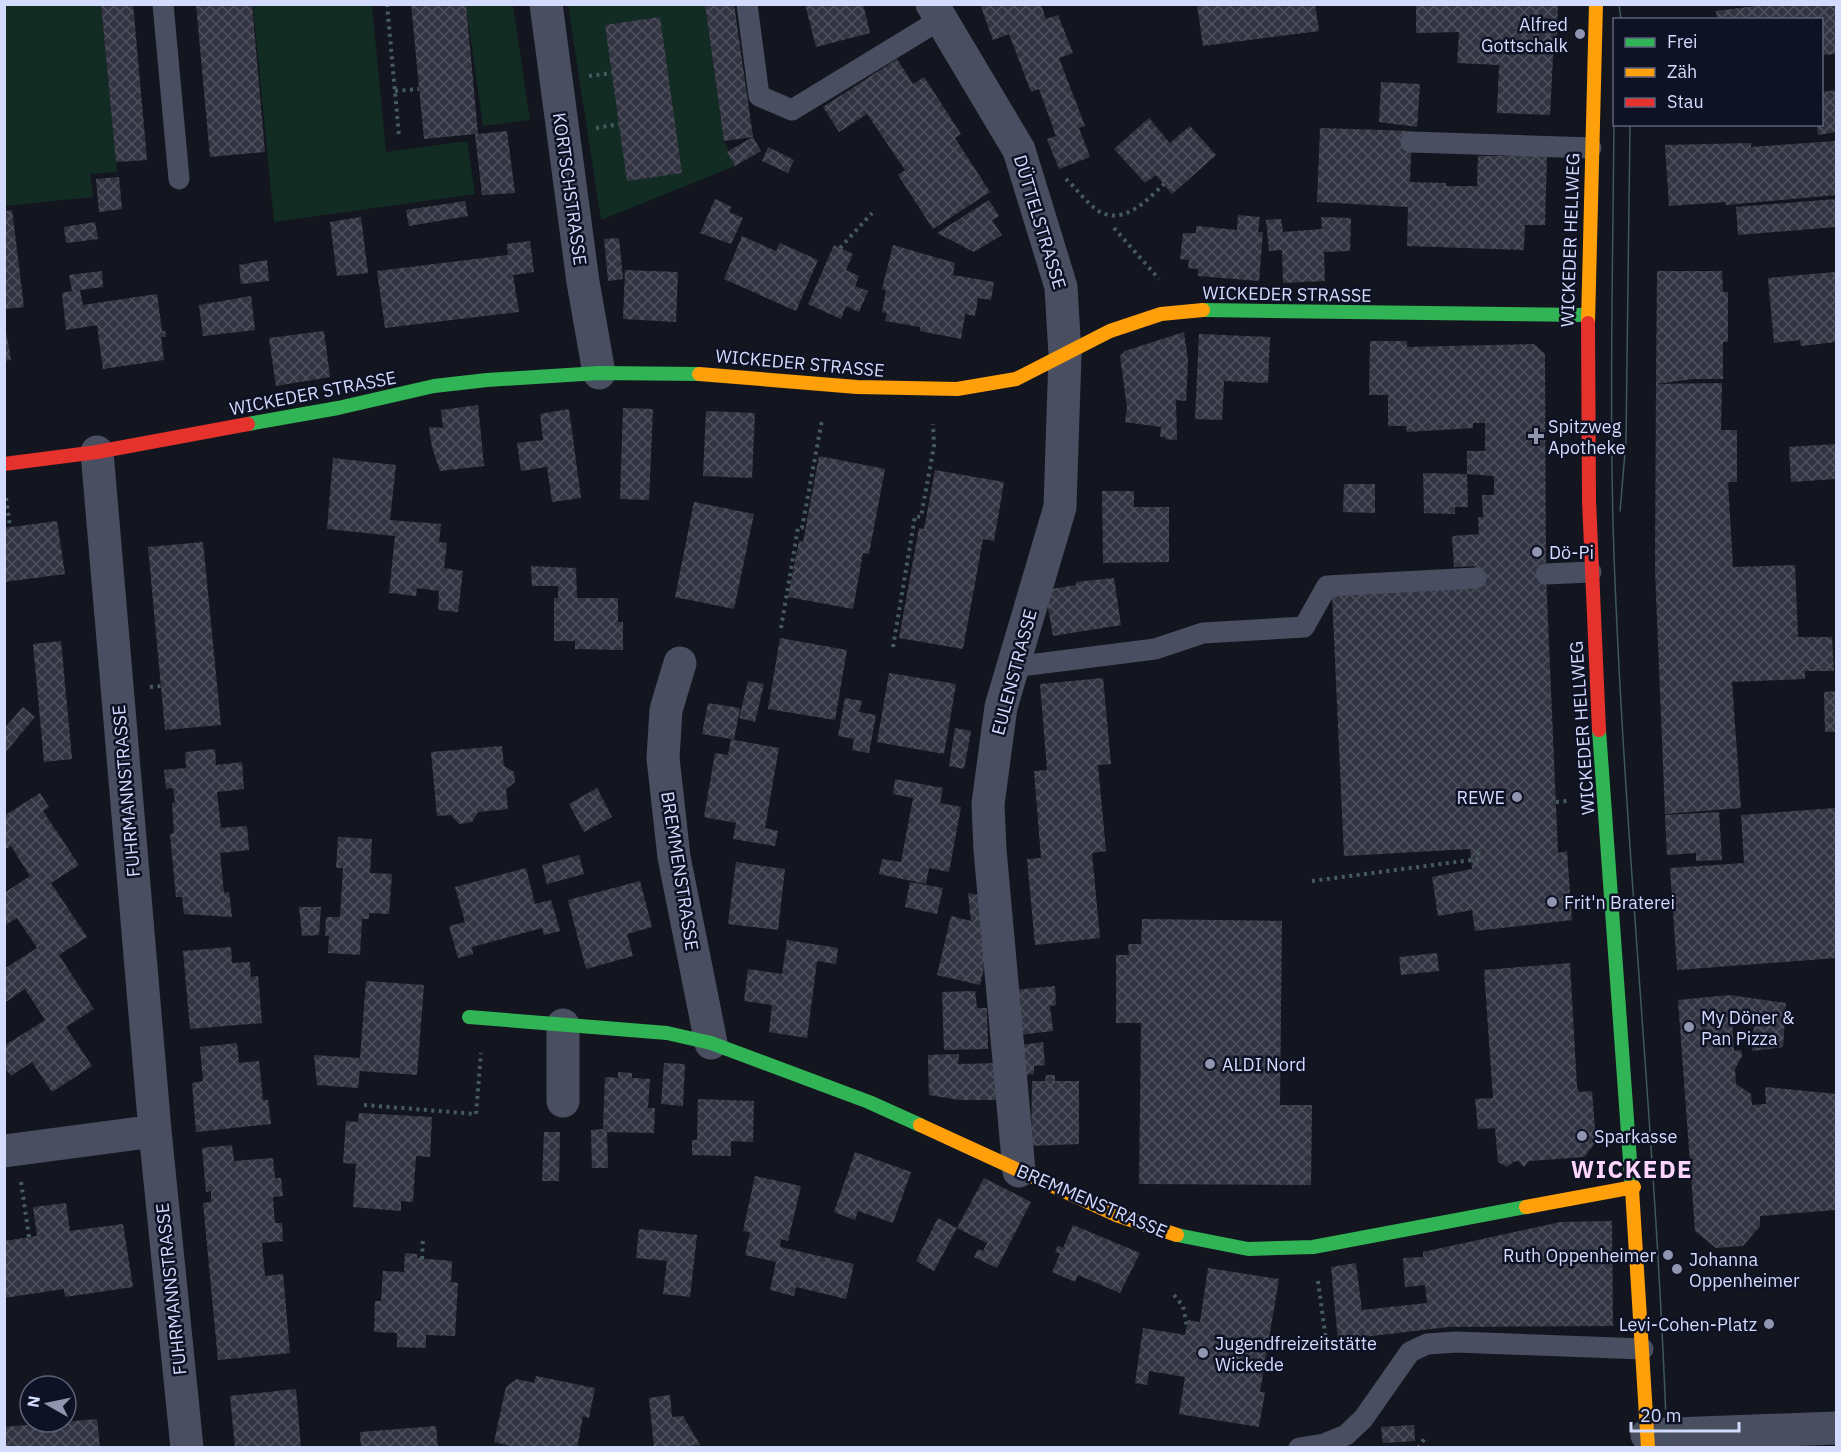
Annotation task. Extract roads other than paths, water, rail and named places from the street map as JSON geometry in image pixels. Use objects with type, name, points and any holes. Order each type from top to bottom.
[{"type":"street","name":"KORTSCHSTRASSE","points":[[546,4],[583,282],[599,373]]},
{"type":"street","name":"WICKEDER HELLWEG","points":[[1596,4],[1586,315],[1591,572],[1597,704],[1634,1187],[1647,1441]]},
{"type":"street","name":"DÜTTELSTRASSE","points":[[937,12],[1019,150],[1061,287],[1065,355]]},
{"type":"street","name":"WICKEDER STRASSE","points":[[4,464],[97,452],[338,408],[434,386],[599,373],[724,374],[857,387],[957,389],[1016,379],[1110,331],[1161,314],[1194,310],[1586,315]]},
{"type":"street","name":"EULENSTRASSE","points":[[1018,1171],[988,804],[1001,707],[1060,507],[1065,355]]},
{"type":"street","name":"FUHRMANNSTRASSE","points":[[97,452],[155,1131],[187,1448]]},
{"type":"street","name":"BREMMENSTRASSE","points":[[680,663],[666,710],[663,758],[674,857],[711,1044]]},
{"type":"street","name":"BREMMENSTRASSE","points":[[469,1017],[667,1033],[711,1044],[869,1102],[1116,1215],[1164,1233],[1248,1249],[1313,1248],[1634,1187]]},
{"type":"street","points":[[563,1025],[563,1101]]},
{"type":"street","points":[[12,1164],[155,1131]]},
{"type":"street","points":[[1647,1441],[1836,1428]]},
{"type":"lane","points":[[163,4],[179,179]]},
{"type":"lane","points":[[747,4],[759,96],[792,110],[937,12]]},
{"type":"lane","points":[[1411,142],[1591,148]]},
{"type":"lane","points":[[1546,574],[1591,572]]},
{"type":"lane","points":[[1013,668],[1155,649],[1203,633],[1304,627],[1327,586],[1476,578]]},
{"type":"lane","points":[[1299,1448],[1324,1444],[1346,1436],[1363,1419],[1410,1352],[1427,1344],[1456,1342],[1642,1349]]},
{"type":"tram line","points":[[1619,4],[1621,18]]},
{"type":"tram line","points":[[1614,126],[1612,390],[1614,556],[1619,668],[1656,1225],[1667,1448]]},
{"type":"tram line","points":[[1620,511],[1626,441],[1630,126]]},
{"type":"place","name":"Alfred Gottschalk","points":[[1580,34]]},
{"type":"place","name":"Spitzweg Apotheke","points":[[1536,436]]},
{"type":"place","name":"Dö-Pi","points":[[1537,552]]},
{"type":"place","name":"REWE","points":[[1517,797]]},
{"type":"place","name":"Frit'n Braterei","points":[[1552,902]]},
{"type":"place","name":"My Döner & Pan Pizza","points":[[1689,1027]]},
{"type":"place","name":"ALDI Nord","points":[[1210,1064]]},
{"type":"place","name":"Sparkasse","points":[[1582,1136]]},
{"type":"place","name":"Ruth Oppenheimer","points":[[1668,1255]]},
{"type":"place","name":"Johanna Oppenheimer","points":[[1677,1269]]},
{"type":"place","name":"Levi-Cohen-Platz","points":[[1769,1324]]},
{"type":"place","name":"Jugendfreizeitstätte Wickede","points":[[1203,1353]]},
{"type":"district","name":"WICKEDE","points":[[1632,1169]]}]
